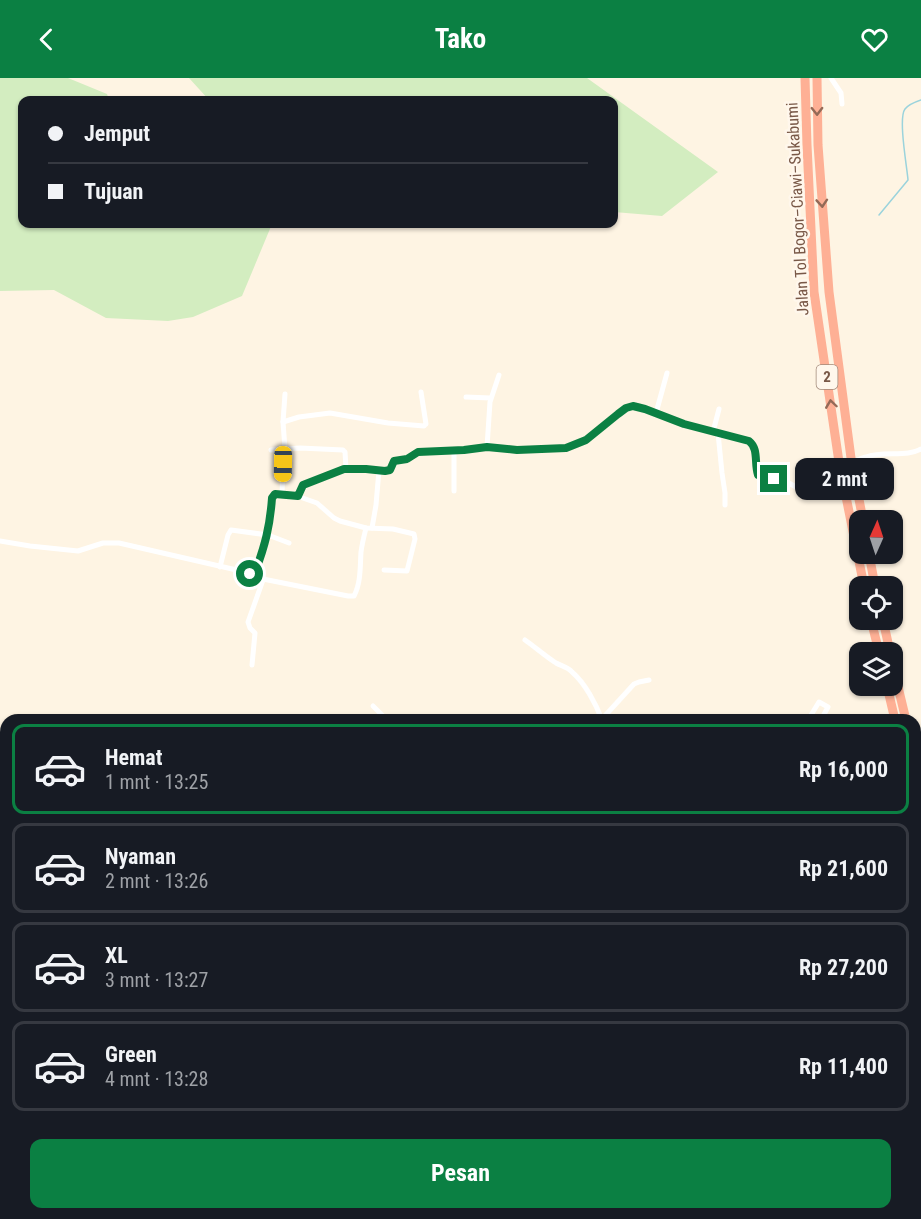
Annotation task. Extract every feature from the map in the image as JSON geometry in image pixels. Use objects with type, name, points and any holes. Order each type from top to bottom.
[{"type":"highway","name":"Jalan Tol Bogor–Ciawi–Sukabumi","points":[[805,78],[814,292],[839,462],[862,576]]},
{"type":"highway","name":"Jalan Tol Bogor–Ciawi–Sukabumi","points":[[817,78],[818,145],[829,292],[850,458],[861,510]]},
{"type":"highway","points":[[889,696],[894,714]]},
{"type":"highway","points":[[900,696],[905,714]]},
{"type":"street","points":[[831,78],[841,93],[842,104]]},
{"type":"street","points":[[656,413],[668,373]]},
{"type":"street","points":[[487,447],[490,398],[499,375]]},
{"type":"street","points":[[283,422],[299,417],[330,413],[387,423],[424,426],[426,422],[421,392]]},
{"type":"street","points":[[282,494],[285,394]]},
{"type":"street","points":[[466,397],[490,398]]},
{"type":"street","points":[[297,496],[303,485],[346,469],[389,470],[394,461],[407,459],[416,452],[487,447],[517,450],[566,448],[586,440],[629,407],[639,407],[673,420],[746,440],[752,443],[755,449],[757,471],[760,476],[783,480],[810,493],[831,488],[842,478],[852,462],[858,459],[876,454],[914,452],[921,449]]},
{"type":"street","points":[[719,409],[715,432],[725,505]]},
{"type":"street","points":[[271,450],[300,448],[344,450],[346,469]]},
{"type":"street","points":[[454,450],[454,491]]},
{"type":"street","points":[[0,541],[78,550],[103,543],[119,543],[260,575],[262,579],[354,596],[362,548],[376,505],[379,470]]},
{"type":"street","points":[[254,574],[268,535],[273,496],[276,494],[297,496],[317,503],[337,519],[369,528],[412,533],[415,536],[407,571],[384,570]]},
{"type":"street","points":[[220,567],[231,530],[268,535],[289,543]]},
{"type":"street","points":[[252,664],[256,634],[249,627],[248,622],[262,579]]},
{"type":"street","points":[[525,639],[557,664],[570,669],[600,714]]},
{"type":"street","points":[[607,714],[634,684],[649,680]]},
{"type":"street","points":[[810,714],[816,700],[828,707],[825,714]]},
{"type":"street","points":[[373,706],[381,714]]},
{"type":"green space","points":[[0,78],[68,78],[108,96],[18,96],[18,228],[270,228],[242,296],[193,317],[168,321],[106,318],[54,290],[0,291]]},
{"type":"green space","points":[[189,78],[587,78],[612,96],[205,96]]},
{"type":"green space","points":[[618,100],[718,172],[662,216],[618,212]]},
{"type":"waterway","points":[[879,215],[908,180],[903,114],[908,106],[921,100]]},
{"type":"route","points":[[250,574],[254,574],[264,549],[271,517],[272,498],[275,494],[298,496],[303,485],[344,469],[387,471],[390,470],[394,461],[407,459],[418,452],[487,447],[517,450],[566,448],[586,440],[626,408],[633,406],[684,424],[749,441],[754,445],[758,475],[774,479]]}]
